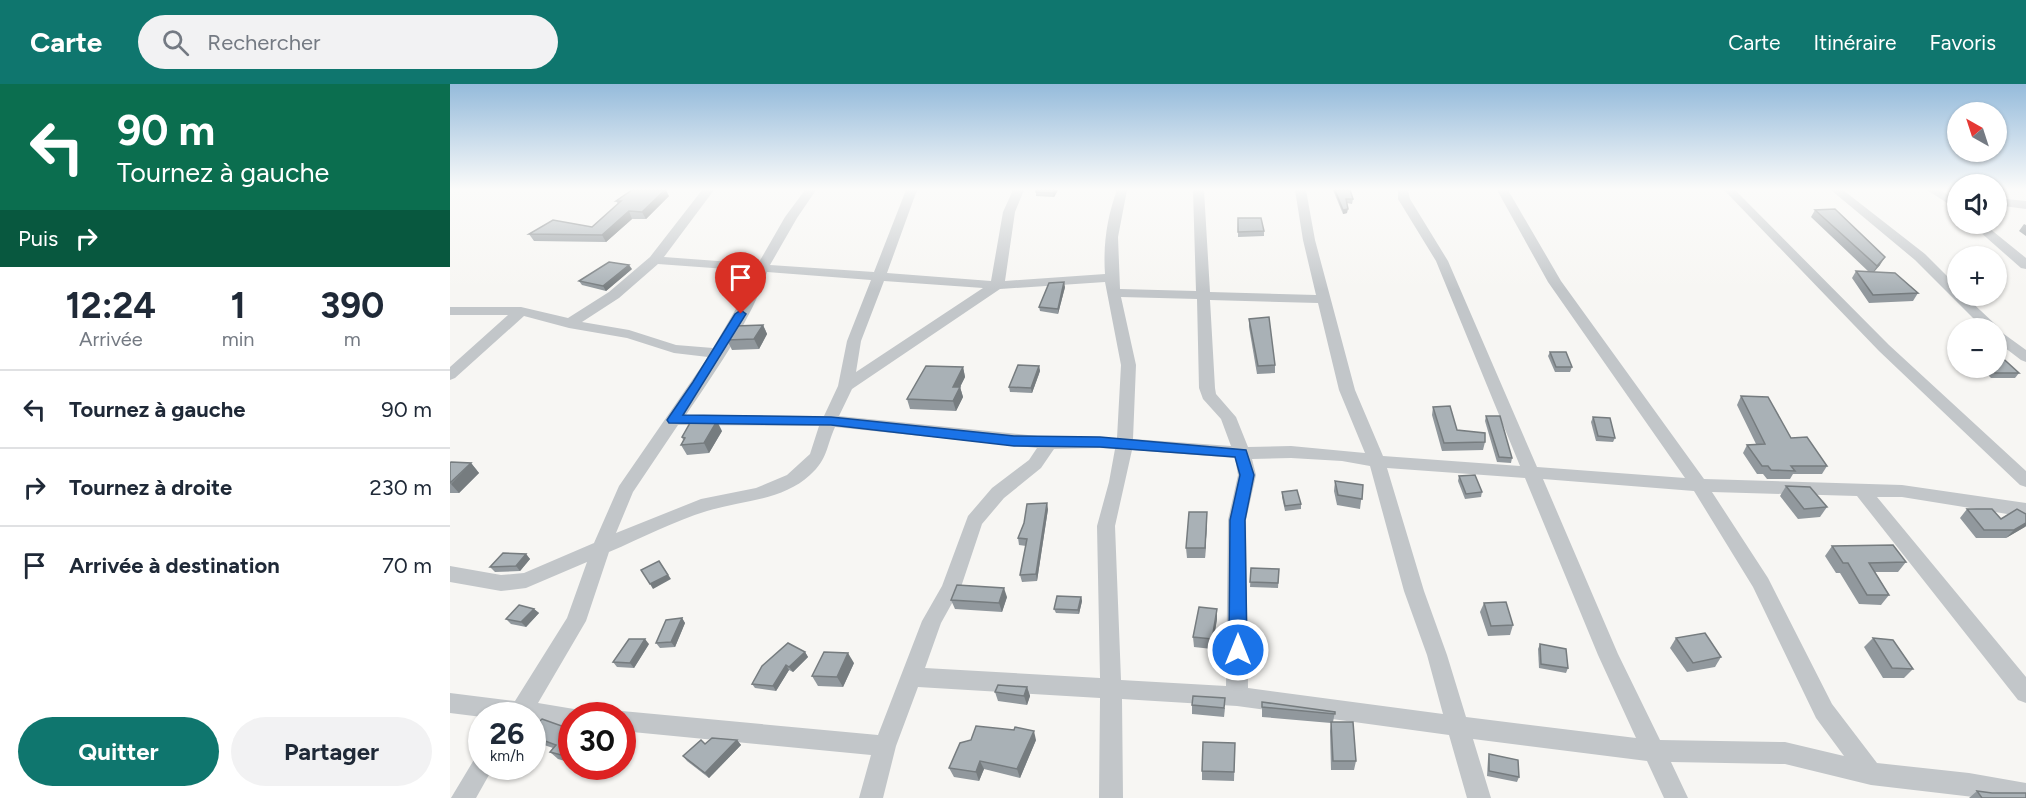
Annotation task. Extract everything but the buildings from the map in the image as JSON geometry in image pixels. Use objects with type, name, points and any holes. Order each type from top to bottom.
[{"type":"street","points":[[569,324],[623,288],[655,260],[683,223]]},
{"type":"street","points":[[526,702],[576,621],[602,545],[625,490],[717,353],[754,290],[761,269],[787,223]]},
{"type":"street","points":[[450,574],[512,583],[535,577],[602,545],[706,504],[759,494],[804,471],[818,456],[825,430],[846,386],[854,341],[899,223]]},
{"type":"street","points":[[846,386],[997,285],[1007,223]]},
{"type":"street","points":[[1111,798],[1111,689],[1106,526],[1117,484],[1129,374],[1127,347],[1112,285],[1109,246],[1113,223]]},
{"type":"street","points":[[1201,223],[1209,395],[1228,417],[1247,475],[1237,520],[1238,696]]},
{"type":"street","points":[[1306,223],[1347,390],[1377,461],[1479,798]]},
{"type":"street","points":[[1419,223],[1442,261],[1608,655],[1676,798]]},
{"type":"street","points":[[1521,223],[1554,282],[1699,485],[1761,583],[1824,711],[1872,774]]},
{"type":"street","points":[[1762,223],[1884,348],[2026,481]]},
{"type":"street","points":[[1877,223],[1920,258],[1947,284]]},
{"type":"street","points":[[1989,234],[2026,265]]},
{"type":"street","points":[[655,260],[997,285],[1112,285],[1203,296],[1325,299]]},
{"type":"street","points":[[1969,306],[1981,318]]},
{"type":"street","points":[[450,311],[521,311],[569,324],[629,334],[674,349],[717,353]]},
{"type":"street","points":[[450,375],[521,311]]},
{"type":"street","points":[[2007,342],[2026,357]]},
{"type":"street","points":[[674,420],[831,421],[1047,443],[1100,442],[1241,453],[1292,452],[1342,455],[1377,461],[1699,485],[1902,491],[2026,510]]},
{"type":"street","points":[[872,798],[885,746],[932,621],[951,587],[974,521],[998,493],[1035,464],[1044,453],[1047,443]]},
{"type":"street","points":[[1862,490],[2026,693]]},
{"type":"street","points":[[911,677],[1238,696],[1653,751],[1785,753],[1872,774],[1969,784],[2026,795]]},
{"type":"street","points":[[450,703],[468,706]]},
{"type":"street","points":[[636,723],[765,733],[885,746]]},
{"type":"street","points":[[463,798],[474,780]]},
{"type":"route","points":[[741,314],[699,384],[674,420],[831,421],[1014,441],[1100,442],[1241,453],[1247,475],[1237,520],[1238,650]]}]
